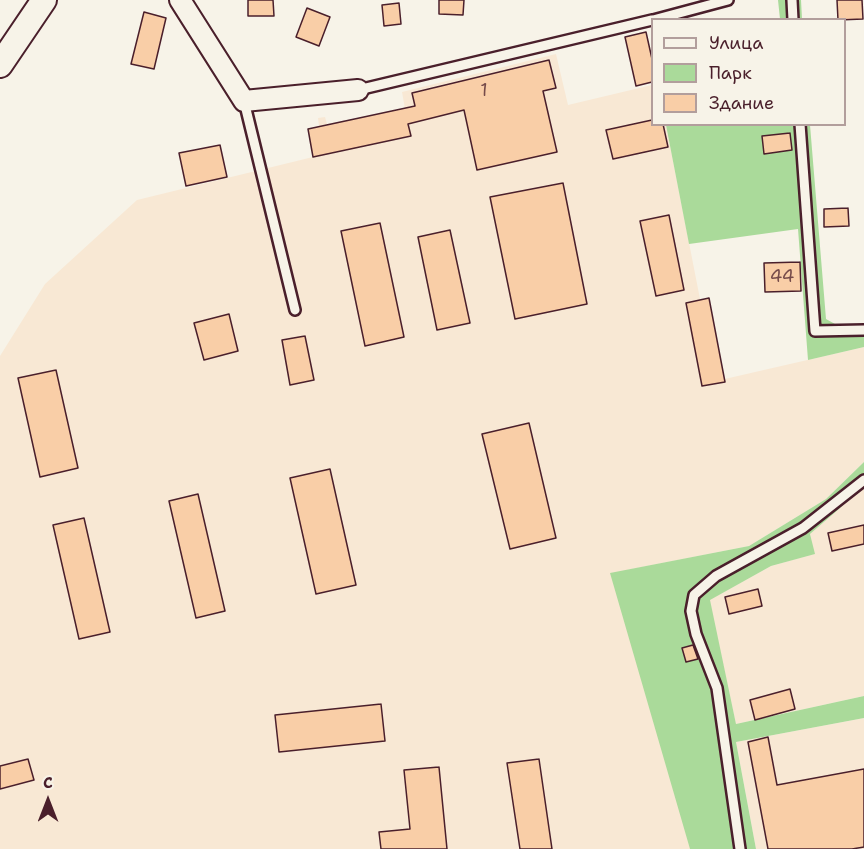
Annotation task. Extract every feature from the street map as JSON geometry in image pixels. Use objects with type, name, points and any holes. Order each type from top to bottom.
[{"type":"street","points":[[0,64],[44,0]]},
{"type":"street","points":[[185,3],[244,100],[358,90]]},
{"type":"lane","points":[[661,18],[729,0]]},
{"type":"lane","points":[[792,0],[793,18]]},
{"type":"lane","points":[[358,90],[651,20]]},
{"type":"lane","points":[[244,100],[295,310]]},
{"type":"lane","points":[[801,126],[815,331],[864,330]]},
{"type":"lane","points":[[740,849],[717,688],[696,634],[691,611],[694,595],[716,576],[803,528],[864,480]]},
{"type":"shaded area","points":[[556,54],[568,105],[651,85],[651,126],[666,126],[716,381],[864,347],[864,462],[826,499],[749,546],[627,570],[707,849],[0,849],[0,356],[45,284],[137,200],[313,157],[308,129],[319,126],[318,118],[325,117],[327,124],[405,109],[402,92]]},
{"type":"shaded area","points":[[864,483],[864,696],[736,724],[709,600],[771,566],[814,554],[810,534]]},
{"type":"shaded area","points":[[864,718],[864,849],[756,849],[736,742]]},
{"type":"green space","points":[[778,0],[801,0],[802,18],[780,18]]},
{"type":"green space","points":[[666,126],[810,126],[826,319],[835,324],[864,324],[864,347],[808,360],[798,229],[689,244]]},
{"type":"green space","points":[[864,462],[864,483],[810,534],[815,554],[771,566],[710,600],[736,724],[864,696],[864,718],[736,742],[756,849],[690,849],[610,573],[749,546],[826,499]]},
{"type":"building","points":[[248,0],[273,0],[274,16],[248,16]]},
{"type":"building","points":[[439,0],[464,0],[463,15],[439,14]]},
{"type":"building","points":[[837,0],[862,0],[863,19],[838,18]]},
{"type":"building","points":[[399,3],[401,24],[384,26],[382,5]]},
{"type":"building","points":[[307,8],[330,17],[319,46],[296,37]]},
{"type":"building","points":[[144,12],[166,18],[154,69],[131,64]]},
{"type":"building","points":[[646,32],[651,54],[651,82],[636,86],[625,37]]},
{"type":"building","points":[[549,60],[556,88],[543,91],[557,152],[477,170],[464,110],[408,124],[411,136],[313,157],[308,129],[415,106],[412,93]]},
{"type":"building","points":[[651,120],[651,126],[663,126],[668,147],[613,159],[606,130]]},
{"type":"building","points":[[790,133],[792,150],[764,154],[762,136]]},
{"type":"building","points":[[220,145],[227,177],[186,186],[179,153]]},
{"type":"building","points":[[563,183],[587,304],[515,319],[490,197]]},
{"type":"building","points":[[848,208],[849,226],[824,227],[824,209]]},
{"type":"building","points":[[669,215],[684,290],[656,296],[640,221]]},
{"type":"building","points":[[380,223],[404,337],[365,346],[341,231]]},
{"type":"building","points":[[450,230],[470,323],[437,330],[418,237]]},
{"type":"building","points":[[800,262],[801,291],[765,292],[764,263]]},
{"type":"building","points":[[709,298],[725,382],[702,386],[686,303]]},
{"type":"building","points":[[229,314],[238,351],[204,360],[194,323]]},
{"type":"building","points":[[305,336],[314,380],[290,385],[282,340]]},
{"type":"building","points":[[56,370],[78,468],[40,477],[18,378]]},
{"type":"building","points":[[529,423],[556,538],[510,549],[482,434]]},
{"type":"building","points":[[330,469],[356,585],[316,594],[290,478]]},
{"type":"building","points":[[198,494],[225,611],[196,618],[169,501]]},
{"type":"building","points":[[84,518],[110,632],[79,639],[53,525]]},
{"type":"building","points":[[864,525],[864,544],[832,551],[828,533]]},
{"type":"building","points":[[758,589],[762,606],[729,614],[725,597]]},
{"type":"building","points":[[693,645],[698,659],[686,662],[682,648]]},
{"type":"building","points":[[790,689],[795,709],[755,720],[750,700]]},
{"type":"building","points":[[381,704],[385,741],[279,752],[275,715]]},
{"type":"building","points":[[768,737],[777,785],[864,769],[864,847],[768,849],[748,742]]},
{"type":"building","points":[[28,759],[34,780],[0,789],[0,766]]},
{"type":"building","points":[[539,759],[552,849],[520,849],[507,763]]},
{"type":"building","points":[[439,767],[447,849],[381,849],[379,832],[410,829],[404,770]]}]
